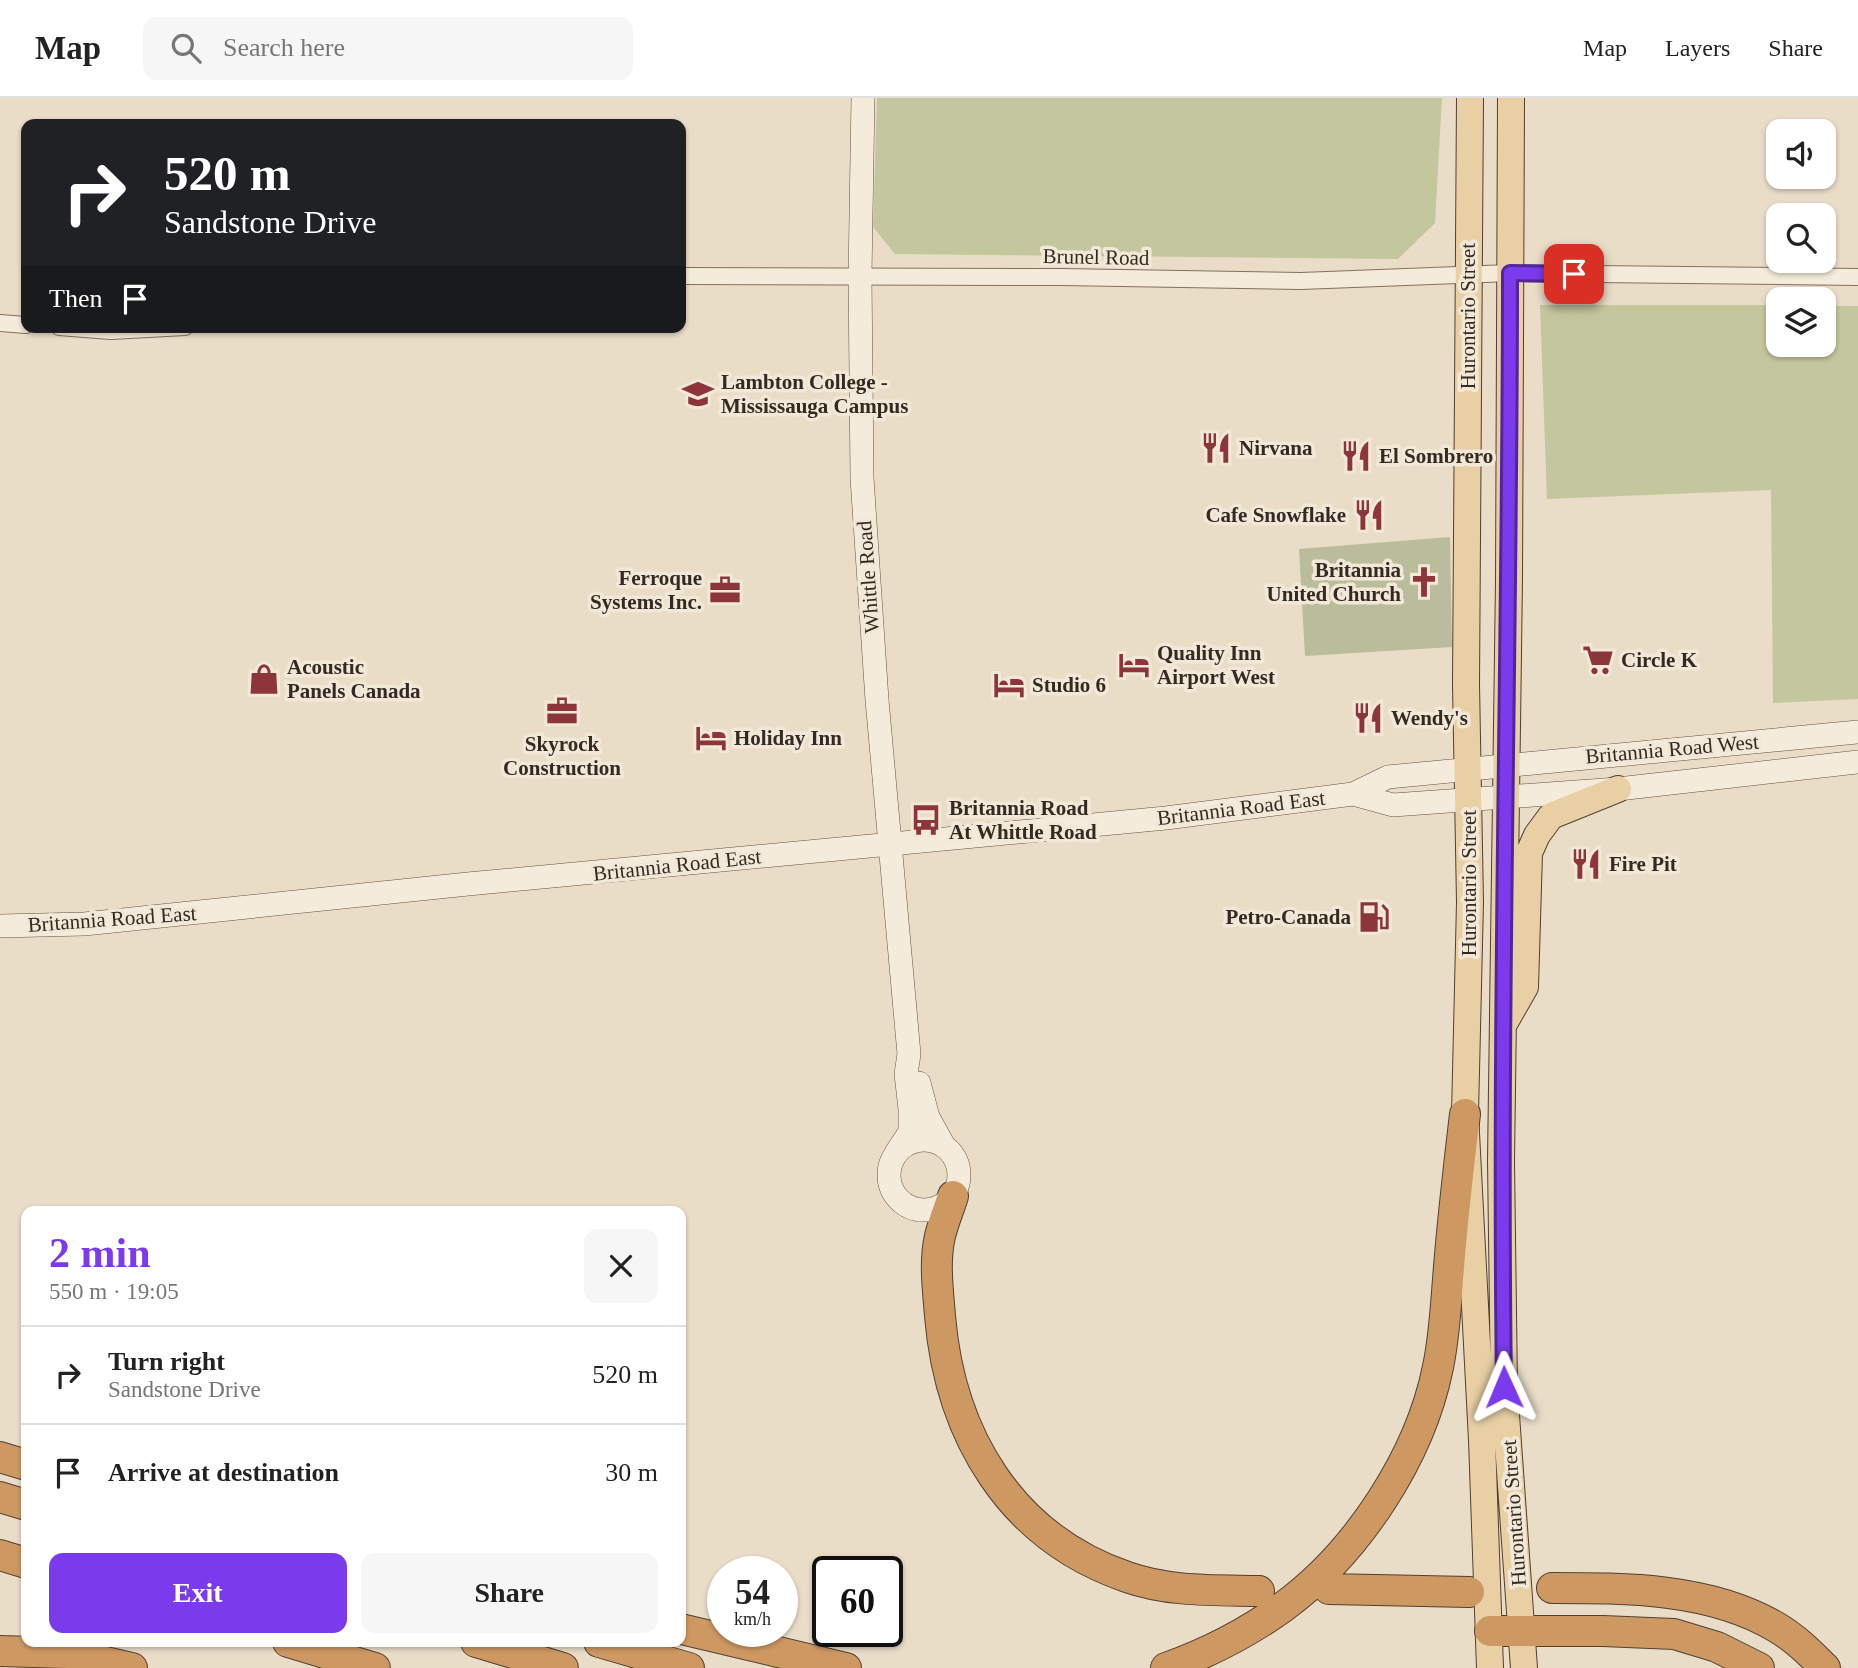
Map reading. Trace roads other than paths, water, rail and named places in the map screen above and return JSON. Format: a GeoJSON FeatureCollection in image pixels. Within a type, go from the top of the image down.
{"type":"FeatureCollection","features":[{"type":"Feature","properties":{"kind":"highway"},"geometry":{"type":"LineString","coordinates":[[1166,1668],[1199,1656],[1256,1625],[1314,1581],[1361,1529],[1384,1497],[1403,1463],[1429,1401],[1438,1368],[1446,1315],[1465,1114]]}},
{"type":"Feature","properties":{"kind":"highway"},"geometry":{"type":"LineString","coordinates":[[953,1196],[940,1237],[936,1262],[949,1379],[970,1438],[1003,1489],[1028,1517],[1053,1538],[1100,1567],[1129,1578],[1169,1587],[1259,1591]]}},
{"type":"Feature","properties":{"kind":"highway"},"geometry":{"type":"LineString","coordinates":[[0,1457],[21,1463]]}},
{"type":"Feature","properties":{"kind":"highway"},"geometry":{"type":"LineString","coordinates":[[0,1497],[21,1503]]}},
{"type":"Feature","properties":{"kind":"highway"},"geometry":{"type":"LineString","coordinates":[[0,1555],[21,1561]]}},
{"type":"Feature","properties":{"kind":"highway"},"geometry":{"type":"LineString","coordinates":[[1552,1588],[1623,1588],[1725,1604],[1777,1627],[1805,1648],[1825,1668]]}},
{"type":"Feature","properties":{"kind":"highway"},"geometry":{"type":"LineString","coordinates":[[1329,1589],[1469,1592]]}},
{"type":"Feature","properties":{"kind":"highway"},"geometry":{"type":"LineString","coordinates":[[686,1630],[846,1668]]}},
{"type":"Feature","properties":{"kind":"highway"},"geometry":{"type":"LineString","coordinates":[[1490,1631],[1674,1634],[1717,1647],[1759,1668]]}},
{"type":"Feature","properties":{"kind":"highway"},"geometry":{"type":"LineString","coordinates":[[305,1647],[375,1668]]}},
{"type":"Feature","properties":{"kind":"highway"},"geometry":{"type":"LineString","coordinates":[[493,1647],[563,1668]]}},
{"type":"Feature","properties":{"kind":"highway"},"geometry":{"type":"LineString","coordinates":[[617,1647],[688,1668]]}},
{"type":"Feature","properties":{"kind":"highway"},"geometry":{"type":"LineString","coordinates":[[0,1652],[48,1668]]}},
{"type":"Feature","properties":{"kind":"highway"},"geometry":{"type":"LineString","coordinates":[[0,1652],[67,1653],[132,1668]]}},
{"type":"Feature","properties":{"kind":"main road","name":"Whittle Road"},"geometry":{"type":"LineString","coordinates":[[863,98],[860,276],[862,478],[866,562],[909,1054],[906,1074],[910,1132],[896,1153]]}},
{"type":"Feature","properties":{"kind":"main road","name":"Hurontario Street"},"geometry":{"type":"LineString","coordinates":[[1470,98],[1466,684],[1487,767],[1489,797],[1470,902],[1465,1114],[1490,1668]]}},
{"type":"Feature","properties":{"kind":"main road","name":"Hurontario Street"},"geometry":{"type":"LineString","coordinates":[[1511,98],[1510,273],[1487,767],[1503,1027],[1501,1161],[1504,1387],[1524,1668]]}},
{"type":"Feature","properties":{"kind":"main road","name":"Britannia Road West"},"geometry":{"type":"LineString","coordinates":[[1487,767],[1858,732]]}},
{"type":"Feature","properties":{"kind":"main road","name":"Britannia Road West"},"geometry":{"type":"LineString","coordinates":[[1489,797],[1618,789],[1858,762]]}},
{"type":"Feature","properties":{"kind":"main road","name":"Britannia Road East"},"geometry":{"type":"LineString","coordinates":[[0,926],[84,924],[1166,818],[1353,793],[1388,777],[1487,767]]}},
{"type":"Feature","properties":{"kind":"main road"},"geometry":{"type":"LineString","coordinates":[[1503,1027],[1525,987],[1529,853],[1537,835],[1551,816],[1618,789]]}},
{"type":"Feature","properties":{"kind":"main road","name":"Britannia Road East"},"geometry":{"type":"LineString","coordinates":[[1353,793],[1393,805],[1489,797]]}},
{"type":"Feature","properties":{"kind":"main road","name":"Whittle Road"},"geometry":{"type":"LineString","coordinates":[[909,1054],[917,1071],[928,1117],[944,1146]]}},
{"type":"Feature","properties":{"kind":"main road"},"geometry":{"type":"LineString","coordinates":[[920,1140],[944,1146],[953,1155],[960,1172],[953,1196],[946,1204],[926,1211],[903,1204],[894,1195],[889,1183],[891,1160],[909,1143],[920,1140]]}},
{"type":"Feature","properties":{"kind":"street","name":"Brunel Road"},"geometry":{"type":"LineString","coordinates":[[686,276],[1301,281],[1510,273],[1858,277]]}},
{"type":"Feature","properties":{"kind":"street"},"geometry":{"type":"LineString","coordinates":[[0,323],[21,325]]}},
{"type":"Feature","properties":{"kind":"place","name":"Lambton College - Mississauga Campus"},"geometry":{"type":"Point","coordinates":[698,394]}},
{"type":"Feature","properties":{"kind":"place","name":"Nirvana"},"geometry":{"type":"Point","coordinates":[1216,448]}},
{"type":"Feature","properties":{"kind":"place","name":"El Sombrero"},"geometry":{"type":"Point","coordinates":[1356,456]}},
{"type":"Feature","properties":{"kind":"place","name":"Cafe Snowflake"},"geometry":{"type":"Point","coordinates":[1369,515]}},
{"type":"Feature","properties":{"kind":"place","name":"Britannia United Church"},"geometry":{"type":"Point","coordinates":[1424,582]}},
{"type":"Feature","properties":{"kind":"place","name":"Ferroque Systems Inc."},"geometry":{"type":"Point","coordinates":[725,590]}},
{"type":"Feature","properties":{"kind":"place","name":"Circle K"},"geometry":{"type":"Point","coordinates":[1598,660]}},
{"type":"Feature","properties":{"kind":"place","name":"Quality Inn Airport West"},"geometry":{"type":"Point","coordinates":[1134,665]}},
{"type":"Feature","properties":{"kind":"place","name":"Acoustic Panels Canada"},"geometry":{"type":"Point","coordinates":[264,679]}},
{"type":"Feature","properties":{"kind":"place","name":"Studio 6"},"geometry":{"type":"Point","coordinates":[1009,685]}},
{"type":"Feature","properties":{"kind":"place","name":"Skyrock Construction"},"geometry":{"type":"Point","coordinates":[562,711]}},
{"type":"Feature","properties":{"kind":"place","name":"Wendy's"},"geometry":{"type":"Point","coordinates":[1368,718]}},
{"type":"Feature","properties":{"kind":"place","name":"Holiday Inn"},"geometry":{"type":"Point","coordinates":[711,738]}},
{"type":"Feature","properties":{"kind":"place","name":"Britannia Road At Whittle Road"},"geometry":{"type":"Point","coordinates":[926,820]}},
{"type":"Feature","properties":{"kind":"place","name":"Fire Pit"},"geometry":{"type":"Point","coordinates":[1586,864]}},
{"type":"Feature","properties":{"kind":"place","name":"Petro-Canada"},"geometry":{"type":"Point","coordinates":[1374,917]}}]}
